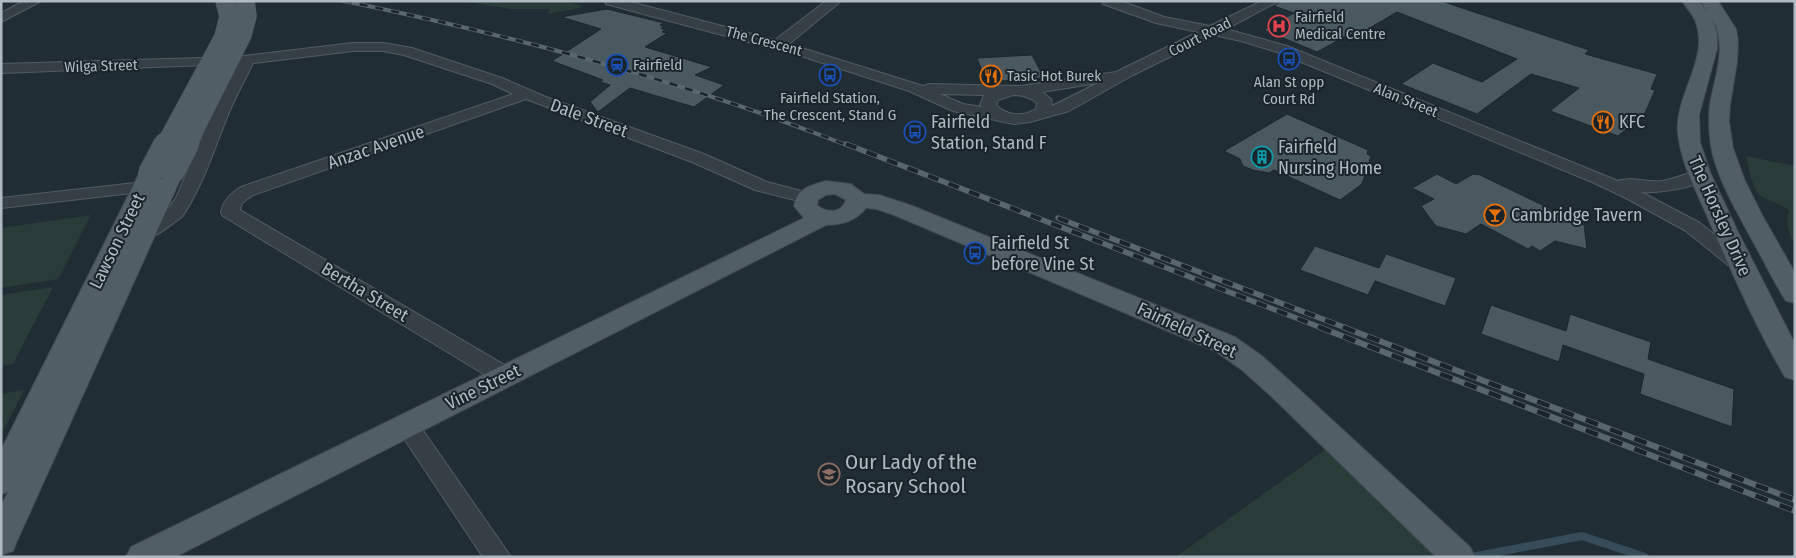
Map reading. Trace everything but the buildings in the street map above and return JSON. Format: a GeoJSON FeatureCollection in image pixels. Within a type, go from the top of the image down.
{"type":"FeatureCollection","features":[{"type":"Feature","properties":{"kind":"main road","name":"Lawson Street"},"geometry":{"type":"LineString","coordinates":[[1,482],[147,180],[224,37],[229,16],[225,1]]}},
{"type":"Feature","properties":{"kind":"main road","name":"Lawson Street"},"geometry":{"type":"LineString","coordinates":[[1,541],[142,235],[242,35],[246,16],[244,1]]}},
{"type":"Feature","properties":{"kind":"main road","name":"The Horsley Drive"},"geometry":{"type":"LineString","coordinates":[[1690,1],[1705,19],[1709,34],[1708,48],[1700,81],[1691,103],[1688,130],[1690,151],[1740,265],[1795,370]]}},
{"type":"Feature","properties":{"kind":"main road","name":"The Horsley Drive"},"geometry":{"type":"LineString","coordinates":[[1709,1],[1727,29],[1729,41],[1728,62],[1720,105],[1719,122],[1722,148],[1734,181],[1750,215],[1795,295]]}},
{"type":"Feature","properties":{"kind":"main road"},"geometry":{"type":"LineString","coordinates":[[834,188],[849,192],[856,200],[853,210],[847,214],[823,218],[807,210],[805,206],[807,198],[818,190],[834,188]]}},
{"type":"Feature","properties":{"kind":"main road","name":"Fairfield Street"},"geometry":{"type":"LineString","coordinates":[[856,200],[879,202],[902,210],[1225,344],[1267,376],[1458,557]]}},
{"type":"Feature","properties":{"kind":"main road","name":"Vine Street"},"geometry":{"type":"LineString","coordinates":[[144,557],[407,424],[823,218]]}},
{"type":"Feature","properties":{"kind":"street"},"geometry":{"type":"LineString","coordinates":[[1,18],[36,1]]}},
{"type":"Feature","properties":{"kind":"street","name":"The Crescent"},"geometry":{"type":"LineString","coordinates":[[611,1],[778,45],[914,88]]}},
{"type":"Feature","properties":{"kind":"street"},"geometry":{"type":"LineString","coordinates":[[778,45],[835,1]]}},
{"type":"Feature","properties":{"kind":"street","name":"Alan Street"},"geometry":{"type":"LineString","coordinates":[[1108,1],[1153,17],[1257,41],[1282,49],[1598,178],[1666,211],[1693,227],[1740,265]]}},
{"type":"Feature","properties":{"kind":"street","name":"Court Road"},"geometry":{"type":"LineString","coordinates":[[1002,116],[1019,119],[1053,112],[1075,104],[1127,73],[1273,1]]}},
{"type":"Feature","properties":{"kind":"street","name":"Dale Street"},"geometry":{"type":"LineString","coordinates":[[244,59],[369,46],[395,48],[471,72],[524,94],[690,155],[761,186],[807,198]]}},
{"type":"Feature","properties":{"kind":"street","name":"Lawson Street"},"geometry":{"type":"LineString","coordinates":[[142,235],[175,213],[185,198],[244,59]]}},
{"type":"Feature","properties":{"kind":"street","name":"Wilga Street"},"geometry":{"type":"LineString","coordinates":[[1,69],[202,62]]}},
{"type":"Feature","properties":{"kind":"street","name":"Court Road"},"geometry":{"type":"LineString","coordinates":[[1003,91],[1082,82],[1127,73]]}},
{"type":"Feature","properties":{"kind":"street"},"geometry":{"type":"LineString","coordinates":[[914,88],[1003,91]]}},
{"type":"Feature","properties":{"kind":"street"},"geometry":{"type":"LineString","coordinates":[[914,88],[960,108],[1002,116]]}},
{"type":"Feature","properties":{"kind":"street"},"geometry":{"type":"LineString","coordinates":[[1020,90],[1036,94],[1045,102],[1044,111],[1039,115]]}},
{"type":"Feature","properties":{"kind":"street"},"geometry":{"type":"LineString","coordinates":[[1002,116],[988,105],[991,96],[1003,91]]}},
{"type":"Feature","properties":{"kind":"street","name":"Anzac Avenue"},"geometry":{"type":"LineString","coordinates":[[230,205],[236,197],[247,191],[513,100],[524,94]]}},
{"type":"Feature","properties":{"kind":"street","name":"Alan Street"},"geometry":{"type":"LineString","coordinates":[[1598,178],[1644,187],[1661,188],[1673,186],[1700,175]]}},
{"type":"Feature","properties":{"kind":"street"},"geometry":{"type":"LineString","coordinates":[[1,202],[147,180]]}},
{"type":"Feature","properties":{"kind":"street","name":"Bertha Street"},"geometry":{"type":"LineString","coordinates":[[230,205],[230,212],[505,376]]}},
{"type":"Feature","properties":{"kind":"street"},"geometry":{"type":"LineString","coordinates":[[407,424],[498,557]]}},
{"type":"Feature","properties":{"kind":"green space"},"geometry":{"type":"Polygon","coordinates":[[[462,1],[562,1],[580,5],[580,8],[547,14],[550,9],[510,9],[462,1]]]}},
{"type":"Feature","properties":{"kind":"green space"},"geometry":{"type":"Polygon","coordinates":[[[1746,156],[1795,166],[1795,245],[1788,228],[1789,210],[1760,195],[1752,179],[1746,156]]]}},
{"type":"Feature","properties":{"kind":"green space"},"geometry":{"type":"Polygon","coordinates":[[[91,215],[58,279],[1,288],[1,228],[91,215]]]}},
{"type":"Feature","properties":{"kind":"green space"},"geometry":{"type":"Polygon","coordinates":[[[53,287],[13,364],[1,366],[1,295],[53,287]]]}},
{"type":"Feature","properties":{"kind":"green space"},"geometry":{"type":"Polygon","coordinates":[[[24,390],[3,431],[1,434],[1,394],[24,390]]]}},
{"type":"Feature","properties":{"kind":"green space"},"geometry":{"type":"Polygon","coordinates":[[[1330,446],[1445,557],[1176,557],[1330,446]]]}},
{"type":"Feature","properties":{"kind":"waterway"},"geometry":{"type":"LineString","coordinates":[[1472,557],[1582,536],[1645,557]]}},
{"type":"Feature","properties":{"kind":"railway"},"geometry":{"type":"LineString","coordinates":[[344,1],[473,29],[663,81],[726,101],[849,146]]}},
{"type":"Feature","properties":{"kind":"railway"},"geometry":{"type":"LineString","coordinates":[[846,144],[1322,328]]}},
{"type":"Feature","properties":{"kind":"railway"},"geometry":{"type":"LineString","coordinates":[[1058,218],[1346,328]]}},
{"type":"Feature","properties":{"kind":"railway"},"geometry":{"type":"LineString","coordinates":[[1319,327],[1795,511]]}},
{"type":"Feature","properties":{"kind":"railway"},"geometry":{"type":"LineString","coordinates":[[1343,327],[1795,500]]}},
{"type":"Feature","properties":{"kind":"place","name":"Fairfield Medical Centre"},"geometry":{"type":"Point","coordinates":[1279,26]}},
{"type":"Feature","properties":{"kind":"place","name":"Alan St opp Court Rd"},"geometry":{"type":"Point","coordinates":[1289,59]}},
{"type":"Feature","properties":{"kind":"place","name":"Fairfield"},"geometry":{"type":"Point","coordinates":[617,65]}},
{"type":"Feature","properties":{"kind":"place","name":"Fairfield Station, The Crescent, Stand G"},"geometry":{"type":"Point","coordinates":[830,75]}},
{"type":"Feature","properties":{"kind":"place","name":"Tasic Hot Burek"},"geometry":{"type":"Point","coordinates":[991,76]}},
{"type":"Feature","properties":{"kind":"place","name":"KFC"},"geometry":{"type":"Point","coordinates":[1603,122]}},
{"type":"Feature","properties":{"kind":"place","name":"Fairfield Station, Stand F"},"geometry":{"type":"Point","coordinates":[915,132]}},
{"type":"Feature","properties":{"kind":"place","name":"Fairfield Nursing Home"},"geometry":{"type":"Point","coordinates":[1262,157]}},
{"type":"Feature","properties":{"kind":"place","name":"Cambridge Tavern"},"geometry":{"type":"Point","coordinates":[1495,215]}},
{"type":"Feature","properties":{"kind":"place","name":"Fairfield St before Vine St"},"geometry":{"type":"Point","coordinates":[975,253]}},
{"type":"Feature","properties":{"kind":"place","name":"Our Lady of the Rosary School"},"geometry":{"type":"Point","coordinates":[829,474]}}]}
